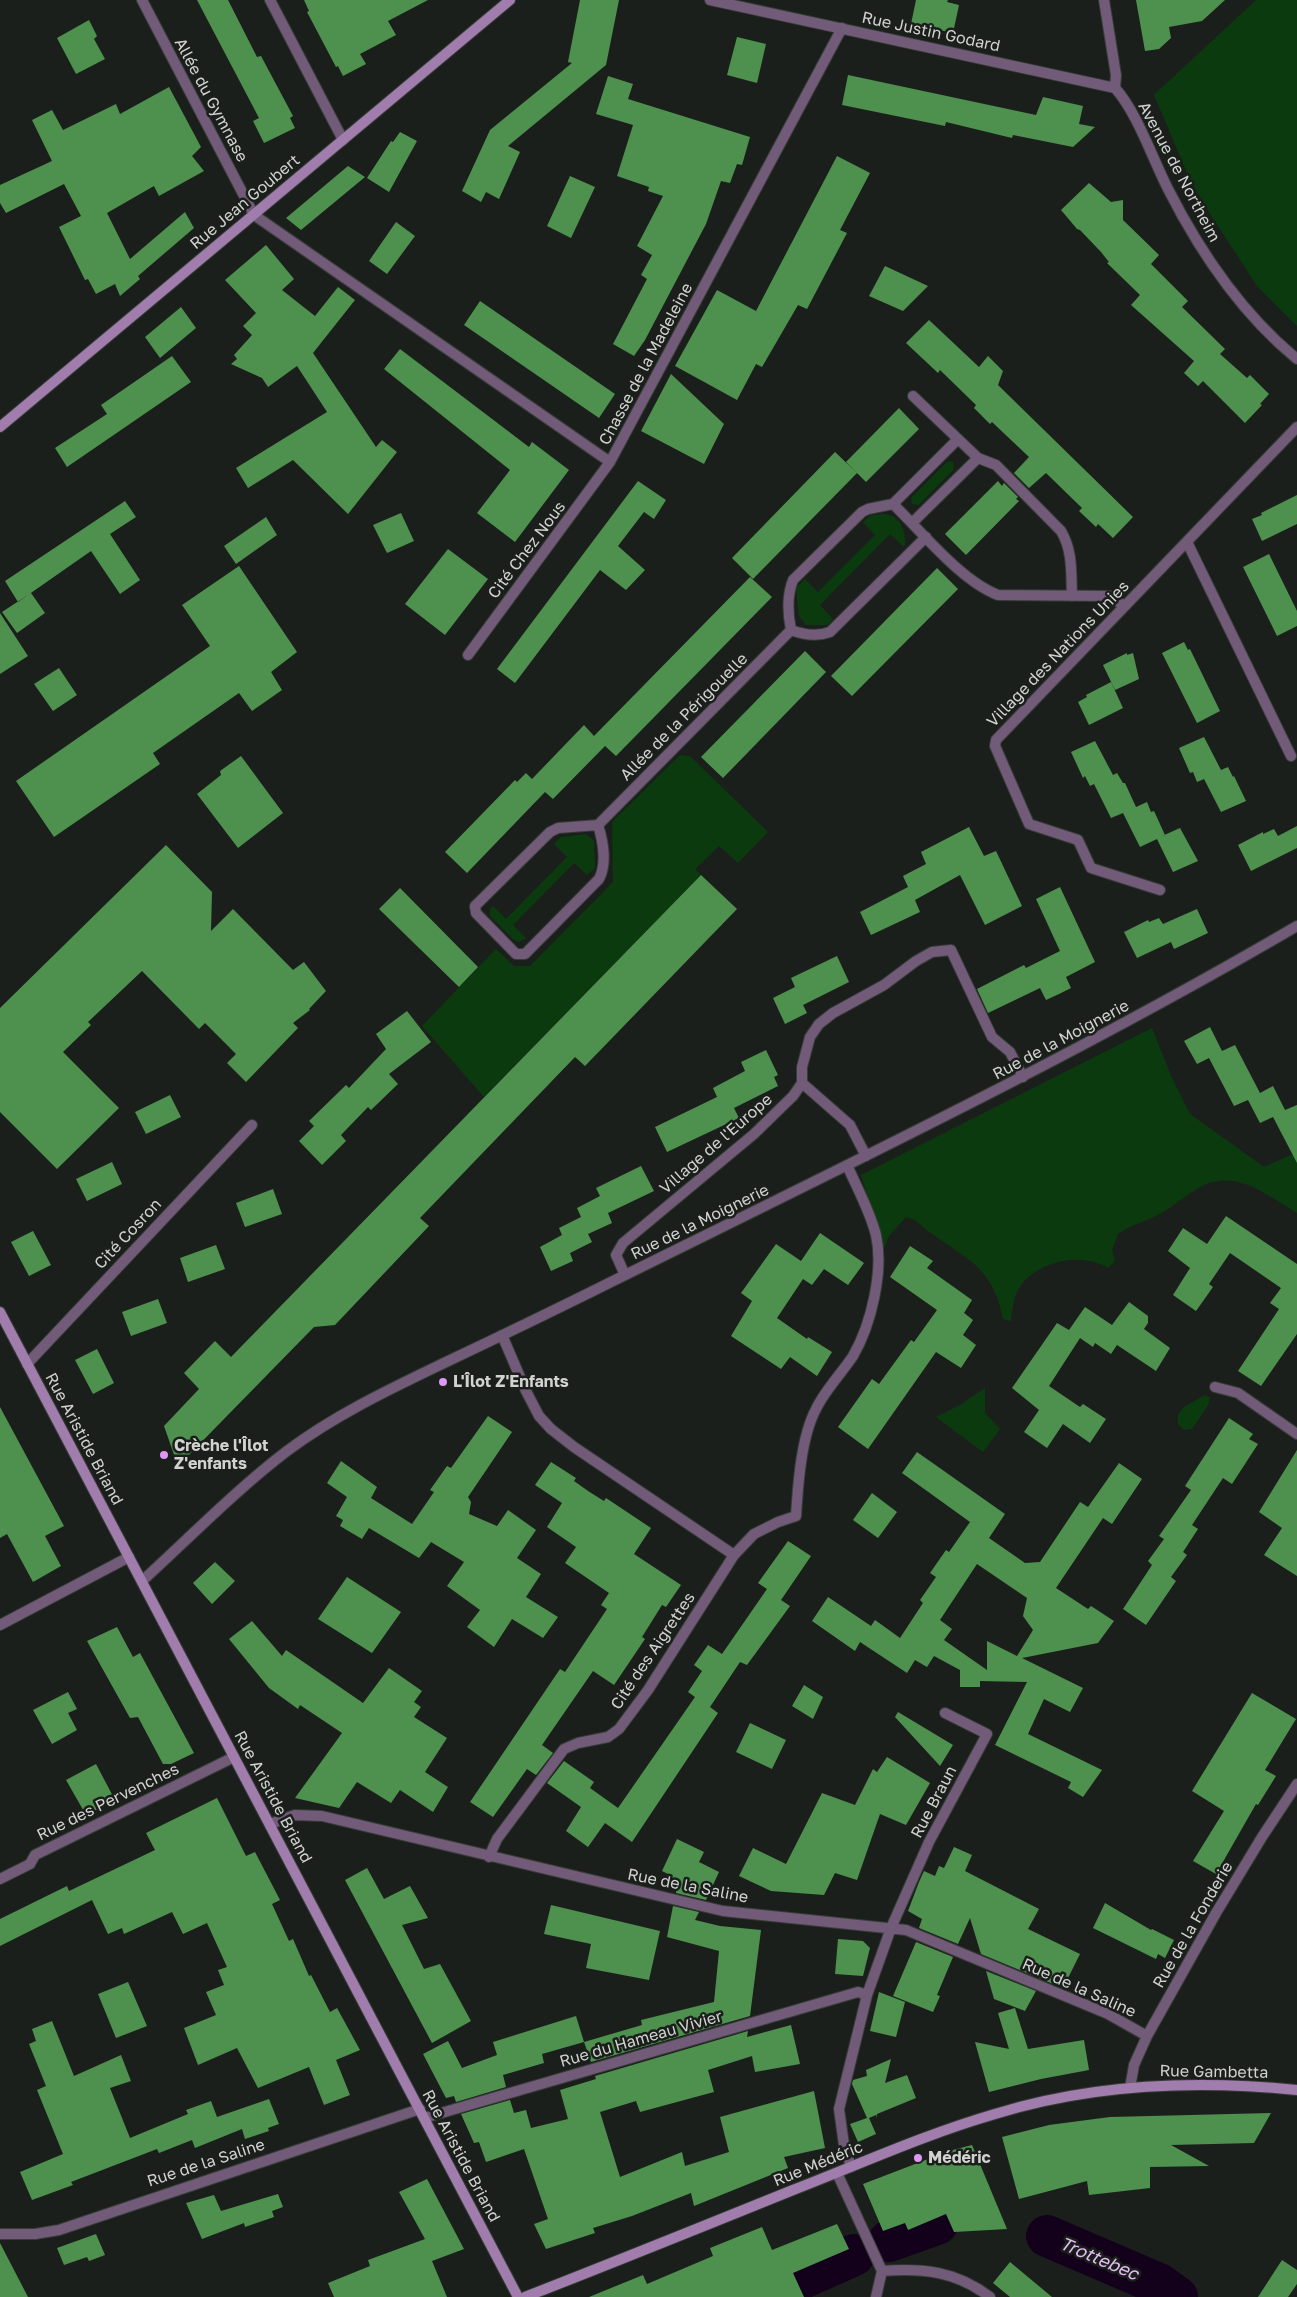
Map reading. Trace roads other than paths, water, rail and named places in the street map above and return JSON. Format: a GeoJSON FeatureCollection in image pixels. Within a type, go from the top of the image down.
{"type":"FeatureCollection","features":[{"type":"Feature","properties":{"kind":"main road","name":"Rue Jean Goubert"},"geometry":{"type":"LineString","coordinates":[[0,427],[510,0]]}},
{"type":"Feature","properties":{"kind":"main road","name":"Rue Aristide Briand"},"geometry":{"type":"LineString","coordinates":[[0,1312],[518,2297]]}},
{"type":"Feature","properties":{"kind":"main road","name":"Rue Gambetta"},"geometry":{"type":"LineString","coordinates":[[1130,2088],[1202,2084],[1252,2085],[1297,2090]]}},
{"type":"Feature","properties":{"kind":"main road","name":"Rue Médéric"},"geometry":{"type":"LineString","coordinates":[[525,2297],[960,2125],[997,2113],[1058,2099],[1130,2088]]}},
{"type":"Feature","properties":{"kind":"street","name":"Allée du Gymnase"},"geometry":{"type":"LineString","coordinates":[[142,0],[254,214]]}},
{"type":"Feature","properties":{"kind":"street"},"geometry":{"type":"LineString","coordinates":[[270,0],[343,140]]}},
{"type":"Feature","properties":{"kind":"street","name":"Rue Justin Godard"},"geometry":{"type":"LineString","coordinates":[[710,0],[1116,88]]}},
{"type":"Feature","properties":{"kind":"street"},"geometry":{"type":"LineString","coordinates":[[1104,0],[1116,75],[1116,88]]}},
{"type":"Feature","properties":{"kind":"street","name":"Chasse de la Madeleine"},"geometry":{"type":"LineString","coordinates":[[254,214],[610,462],[842,28]]}},
{"type":"Feature","properties":{"kind":"street","name":"Avenue de Northeim"},"geometry":{"type":"LineString","coordinates":[[1116,88],[1130,110],[1168,190],[1195,239],[1227,286],[1282,346],[1297,359]]}},
{"type":"Feature","properties":{"kind":"street"},"geometry":{"type":"LineString","coordinates":[[913,396],[978,458],[996,465],[1061,531],[1067,541],[1071,554],[1072,596]]}},
{"type":"Feature","properties":{"kind":"street","name":"Village des Nations Unies"},"geometry":{"type":"LineString","coordinates":[[1160,890],[1091,868],[1078,840],[1029,824],[995,746],[1000,734],[1297,427]]}},
{"type":"Feature","properties":{"kind":"street"},"geometry":{"type":"LineString","coordinates":[[926,537],[830,632],[823,635],[802,634],[791,630],[789,619],[790,588],[793,580],[862,512],[893,504],[958,439]]}},
{"type":"Feature","properties":{"kind":"street"},"geometry":{"type":"LineString","coordinates":[[912,523],[978,458]]}},
{"type":"Feature","properties":{"kind":"street","name":"Cité Chez Nous"},"geometry":{"type":"LineString","coordinates":[[468,655],[610,462]]}},
{"type":"Feature","properties":{"kind":"street"},"geometry":{"type":"LineString","coordinates":[[893,504],[965,576],[983,590],[998,595],[1110,596],[1124,606]]}},
{"type":"Feature","properties":{"kind":"street"},"geometry":{"type":"LineString","coordinates":[[1187,542],[1291,756]]}},
{"type":"Feature","properties":{"kind":"street","name":"Allée de la Périgouelle"},"geometry":{"type":"LineString","coordinates":[[598,826],[791,630]]}},
{"type":"Feature","properties":{"kind":"street"},"geometry":{"type":"LineString","coordinates":[[598,826],[601,835],[603,871],[599,879],[524,954],[516,954],[476,913],[475,906],[550,832],[558,828],[598,826]]}},
{"type":"Feature","properties":{"kind":"street","name":"Rue de la Moignerie"},"geometry":{"type":"LineString","coordinates":[[142,1581],[261,1472],[314,1433],[381,1395],[1023,1077],[1169,1000],[1297,926]]}},
{"type":"Feature","properties":{"kind":"street"},"geometry":{"type":"LineString","coordinates":[[866,1156],[850,1125],[802,1083],[805,1052],[810,1037],[819,1024],[850,1002],[884,984],[916,961],[941,950],[952,950],[992,1037],[1010,1052],[1023,1077]]}},
{"type":"Feature","properties":{"kind":"street","name":"Village de l'Europe"},"geometry":{"type":"LineString","coordinates":[[625,1275],[616,1255],[623,1243],[754,1134],[793,1096],[802,1083]]}},
{"type":"Feature","properties":{"kind":"street","name":"Cité Cosron"},"geometry":{"type":"LineString","coordinates":[[28,1364],[252,1125]]}},
{"type":"Feature","properties":{"kind":"street","name":"Cité des Aigrettes"},"geometry":{"type":"LineString","coordinates":[[489,1857],[497,1839],[564,1749],[578,1743],[608,1737],[619,1729],[648,1690],[734,1555],[754,1534],[778,1522],[796,1516],[799,1476],[815,1409],[853,1355],[867,1326],[873,1301],[878,1255],[876,1234],[847,1165]]}},
{"type":"Feature","properties":{"kind":"street"},"geometry":{"type":"LineString","coordinates":[[502,1336],[532,1404],[551,1429],[574,1447],[734,1555]]}},
{"type":"Feature","properties":{"kind":"street"},"geometry":{"type":"LineString","coordinates":[[1215,1387],[1238,1394],[1297,1434]]}},
{"type":"Feature","properties":{"kind":"street"},"geometry":{"type":"LineString","coordinates":[[0,1624],[129,1557]]}},
{"type":"Feature","properties":{"kind":"street","name":"Rue Braun"},"geometry":{"type":"LineString","coordinates":[[891,1928],[929,1842],[987,1734],[945,1714]]}},
{"type":"Feature","properties":{"kind":"street","name":"Rue des Pervenches"},"geometry":{"type":"LineString","coordinates":[[0,1879],[30,1864],[34,1855],[234,1757]]}},
{"type":"Feature","properties":{"kind":"street","name":"Rue de la Fonderie"},"geometry":{"type":"LineString","coordinates":[[1130,2088],[1134,2065],[1146,2036],[1262,1837],[1297,1784]]}},
{"type":"Feature","properties":{"kind":"street","name":"Rue de la Saline"},"geometry":{"type":"LineString","coordinates":[[270,1824],[295,1815],[322,1816],[723,1911],[906,1930],[1108,2014],[1146,2036]]}},
{"type":"Feature","properties":{"kind":"street"},"geometry":{"type":"LineString","coordinates":[[851,2167],[844,2145],[839,2108],[867,1995],[891,1928]]}},
{"type":"Feature","properties":{"kind":"street","name":"Rue du Hameau Vivier"},"geometry":{"type":"LineString","coordinates":[[422,2113],[858,1992],[867,1995]]}},
{"type":"Feature","properties":{"kind":"street","name":"Rue de la Saline"},"geometry":{"type":"LineString","coordinates":[[0,2234],[35,2234],[59,2230],[422,2113]]}},
{"type":"Feature","properties":{"kind":"street"},"geometry":{"type":"LineString","coordinates":[[837,2173],[882,2271],[876,2297]]}},
{"type":"Feature","properties":{"kind":"street"},"geometry":{"type":"LineString","coordinates":[[882,2271],[911,2268],[951,2276],[974,2285],[990,2297]]}},
{"type":"Feature","properties":{"kind":"waterway","name":"Trottebec"},"geometry":{"type":"LineString","coordinates":[[889,2241],[937,2224]]}},
{"type":"Feature","properties":{"kind":"waterway","name":"Trottebec"},"geometry":{"type":"LineString","coordinates":[[1047,2236],[1159,2284],[1177,2297]]}},
{"type":"Feature","properties":{"kind":"waterway","name":"Trottebec"},"geometry":{"type":"LineString","coordinates":[[760,2297],[854,2255]]}},
{"type":"Feature","properties":{"kind":"place","name":"L'Îlot Z'Enfants"},"geometry":{"type":"Point","coordinates":[443,1382]}},
{"type":"Feature","properties":{"kind":"place","name":"Crèche l'Îlot Z'enfants"},"geometry":{"type":"Point","coordinates":[164,1455]}},
{"type":"Feature","properties":{"kind":"place","name":"Médéric"},"geometry":{"type":"Point","coordinates":[918,2158]}}]}
